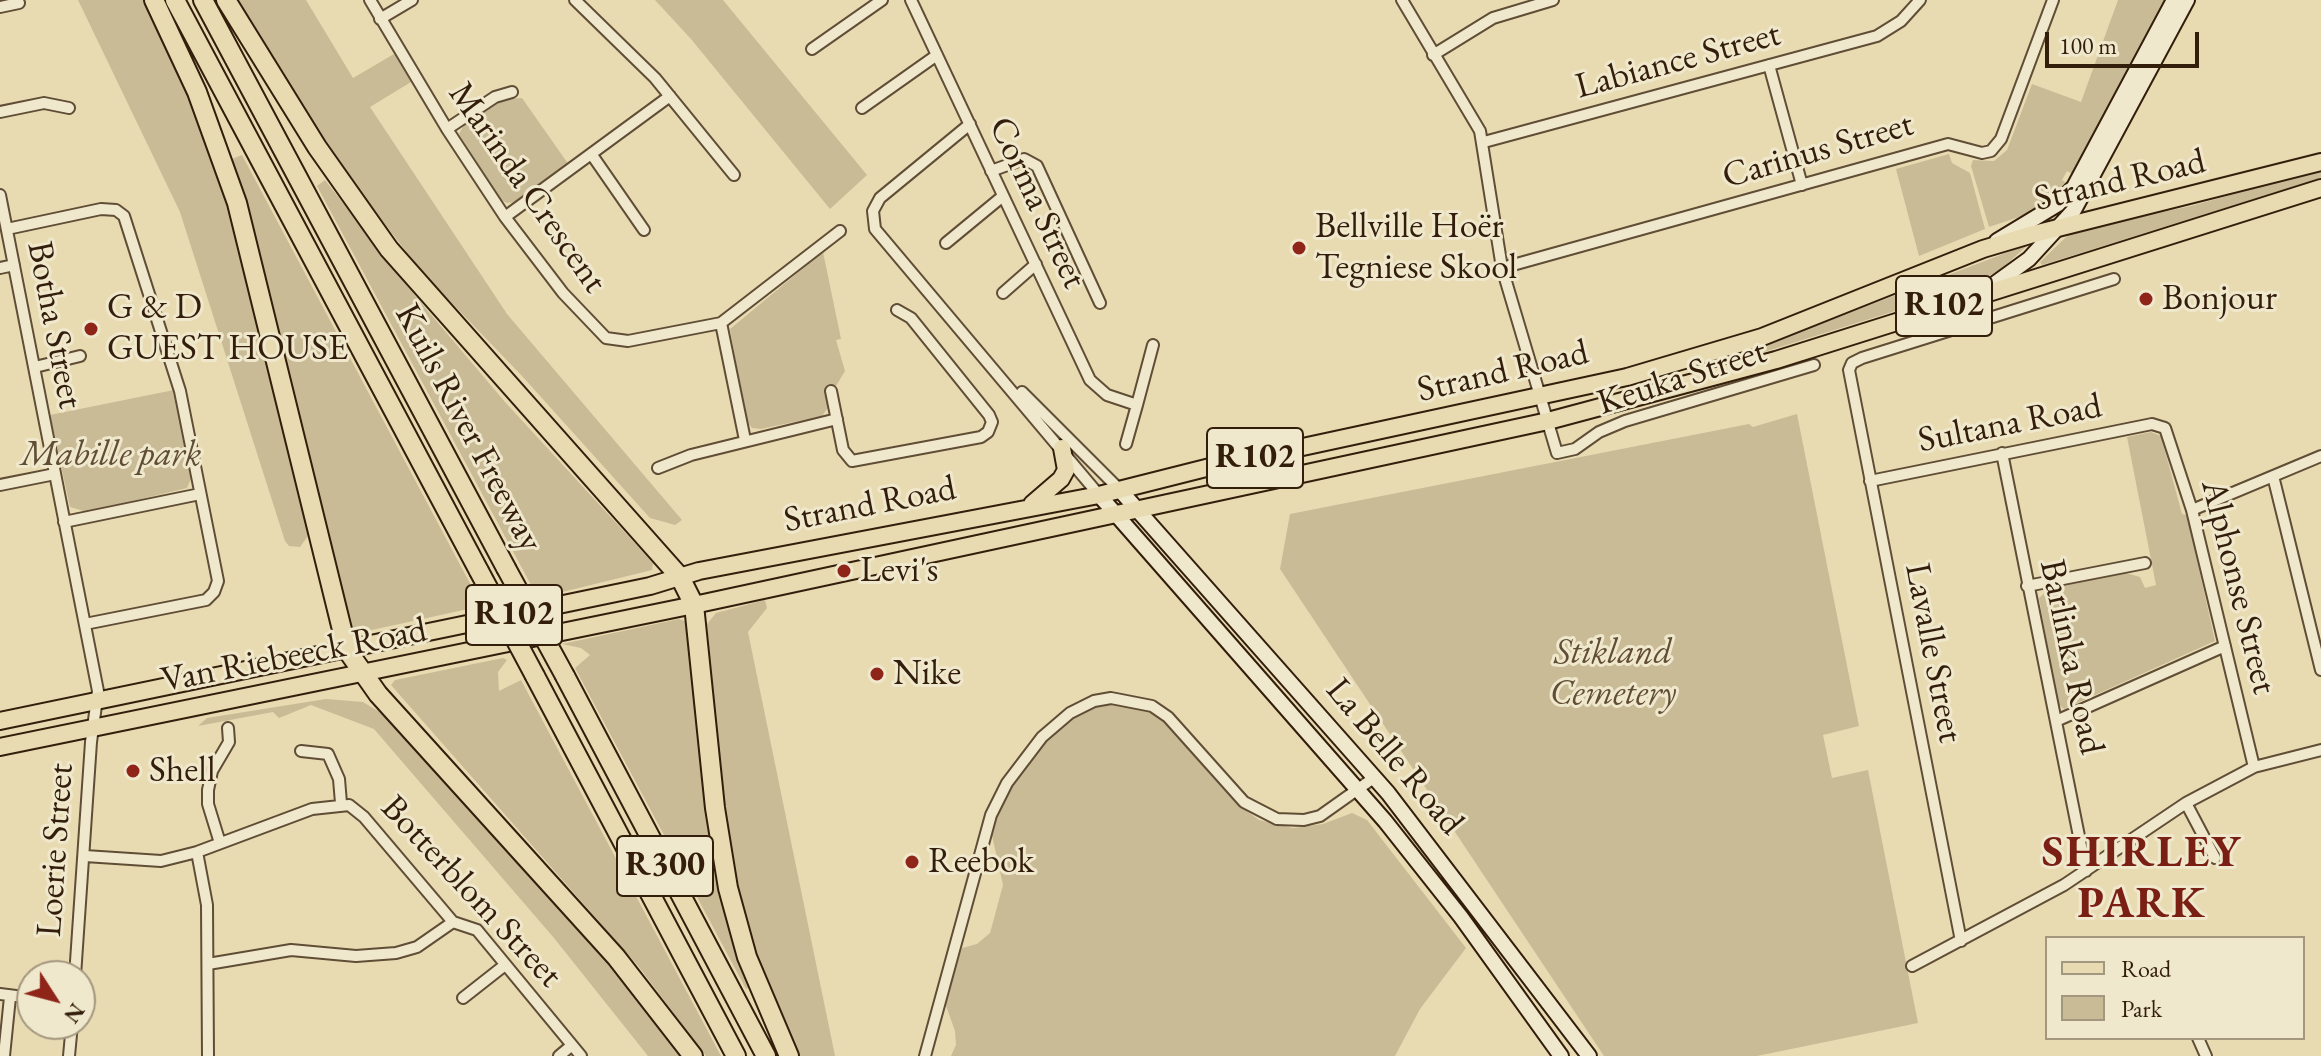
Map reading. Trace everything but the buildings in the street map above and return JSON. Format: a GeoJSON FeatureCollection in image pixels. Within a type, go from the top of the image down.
{"type":"FeatureCollection","features":[{"type":"Feature","properties":{"kind":"highway"},"geometry":{"type":"LineString","coordinates":[[154,0],[197,92],[237,203],[347,650],[363,675],[616,957],[693,1056]]}},
{"type":"Feature","properties":{"kind":"highway","name":"Kuils River Freeway"},"geometry":{"type":"LineString","coordinates":[[175,0],[736,1056]]}},
{"type":"Feature","properties":{"kind":"highway","name":"Kuils River Freeway"},"geometry":{"type":"LineString","coordinates":[[203,0],[766,1056]]}},
{"type":"Feature","properties":{"kind":"highway"},"geometry":{"type":"LineString","coordinates":[[226,0],[317,147],[389,249],[680,577],[694,605],[715,808],[728,888],[747,957],[789,1056]]}},
{"type":"Feature","properties":{"kind":"main road"},"geometry":{"type":"LineString","coordinates":[[1983,249],[2050,209],[2074,187],[2174,0]]}},
{"type":"Feature","properties":{"kind":"main road"},"geometry":{"type":"LineString","coordinates":[[1980,294],[2029,259],[2074,210],[2187,0]]}},
{"type":"Feature","properties":{"kind":"main road","name":"Strand Road"},"geometry":{"type":"LineString","coordinates":[[680,577],[1099,495],[1627,377],[1762,337],[1983,249],[2061,226],[2164,204],[2321,162]]}},
{"type":"Feature","properties":{"kind":"main road","name":"Strand Road"},"geometry":{"type":"LineString","coordinates":[[694,605],[1548,421],[1751,367],[2321,188]]}},
{"type":"Feature","properties":{"kind":"main road"},"geometry":{"type":"LineString","coordinates":[[1027,508],[1061,479],[1066,470],[1062,448]]}},
{"type":"Feature","properties":{"kind":"main road","name":"La Belle Road"},"geometry":{"type":"LineString","coordinates":[[1119,489],[1375,777],[1584,1054]]}},
{"type":"Feature","properties":{"kind":"main road","name":"La Belle Road"},"geometry":{"type":"LineString","coordinates":[[1099,495],[1359,789],[1444,895],[1561,1056]]}},
{"type":"Feature","properties":{"kind":"main road","name":"Van Riebeeck Road"},"geometry":{"type":"LineString","coordinates":[[0,721],[347,650],[680,577]]}},
{"type":"Feature","properties":{"kind":"main road","name":"Van Riebeeck Road"},"geometry":{"type":"LineString","coordinates":[[0,747],[694,605]]}},
{"type":"Feature","properties":{"kind":"main road"},"geometry":{"type":"LineString","coordinates":[[1532,1014],[1545,1056]]}},
{"type":"Feature","properties":{"kind":"street","name":"Marinda Crescent"},"geometry":{"type":"LineString","coordinates":[[370,0],[447,129],[505,217],[554,282],[606,338],[628,341],[721,323],[840,231]]}},
{"type":"Feature","properties":{"kind":"street"},"geometry":{"type":"LineString","coordinates":[[380,19],[412,0]]}},
{"type":"Feature","properties":{"kind":"street"},"geometry":{"type":"LineString","coordinates":[[575,0],[638,59],[734,175]]}},
{"type":"Feature","properties":{"kind":"street"},"geometry":{"type":"LineString","coordinates":[[812,49],[882,0]]}},
{"type":"Feature","properties":{"kind":"street","name":"Corma Street"},"geometry":{"type":"LineString","coordinates":[[911,0],[1090,380],[1103,393],[1137,405]]}},
{"type":"Feature","properties":{"kind":"street"},"geometry":{"type":"LineString","coordinates":[[1402,0],[1484,142],[1502,268],[1548,421]]}},
{"type":"Feature","properties":{"kind":"street"},"geometry":{"type":"LineString","coordinates":[[1433,55],[1493,18],[1553,0]]}},
{"type":"Feature","properties":{"kind":"street","name":"Labiance Street"},"geometry":{"type":"LineString","coordinates":[[1484,142],[1877,36],[1901,21],[1920,0]]}},
{"type":"Feature","properties":{"kind":"street","name":"Carinus Street"},"geometry":{"type":"LineString","coordinates":[[1502,268],[1948,144],[1982,153],[1995,149],[2053,0]]}},
{"type":"Feature","properties":{"kind":"street"},"geometry":{"type":"LineString","coordinates":[[0,7],[19,3]]}},
{"type":"Feature","properties":{"kind":"street"},"geometry":{"type":"LineString","coordinates":[[862,108],[937,55]]}},
{"type":"Feature","properties":{"kind":"street"},"geometry":{"type":"LineString","coordinates":[[1769,65],[1802,185]]}},
{"type":"Feature","properties":{"kind":"street"},"geometry":{"type":"LineString","coordinates":[[447,129],[495,97],[512,92]]}},
{"type":"Feature","properties":{"kind":"street"},"geometry":{"type":"LineString","coordinates":[[505,217],[670,96]]}},
{"type":"Feature","properties":{"kind":"street"},"geometry":{"type":"LineString","coordinates":[[0,112],[44,103],[69,108]]}},
{"type":"Feature","properties":{"kind":"street"},"geometry":{"type":"LineString","coordinates":[[970,124],[880,198],[875,205],[873,222],[888,247],[1005,379],[1099,495]]}},
{"type":"Feature","properties":{"kind":"street"},"geometry":{"type":"LineString","coordinates":[[592,155],[644,230]]}},
{"type":"Feature","properties":{"kind":"street"},"geometry":{"type":"LineString","coordinates":[[991,171],[1024,159],[1037,166],[1100,303]]}},
{"type":"Feature","properties":{"kind":"street","name":"Botha Street"},"geometry":{"type":"LineString","coordinates":[[0,195],[98,702]]}},
{"type":"Feature","properties":{"kind":"street"},"geometry":{"type":"LineString","coordinates":[[946,243],[1003,196]]}},
{"type":"Feature","properties":{"kind":"street"},"geometry":{"type":"LineString","coordinates":[[7,229],[101,209],[116,210],[124,216],[180,391],[218,581],[211,596],[85,624]]}},
{"type":"Feature","properties":{"kind":"street"},"geometry":{"type":"LineString","coordinates":[[1003,293],[1036,264]]}},
{"type":"Feature","properties":{"kind":"street"},"geometry":{"type":"LineString","coordinates":[[0,268],[14,265]]}},
{"type":"Feature","properties":{"kind":"street","name":"Lavalle Street"},"geometry":{"type":"LineString","coordinates":[[1961,941],[1848,375],[1854,361],[2114,279]]}},
{"type":"Feature","properties":{"kind":"street"},"geometry":{"type":"LineString","coordinates":[[831,391],[843,450],[854,461],[981,437],[989,429],[989,415],[911,318],[897,310]]}},
{"type":"Feature","properties":{"kind":"street"},"geometry":{"type":"LineString","coordinates":[[721,323],[745,440]]}},
{"type":"Feature","properties":{"kind":"street"},"geometry":{"type":"LineString","coordinates":[[1126,444],[1153,345]]}},
{"type":"Feature","properties":{"kind":"street"},"geometry":{"type":"LineString","coordinates":[[35,367],[80,356]]}},
{"type":"Feature","properties":{"kind":"street","name":"Keuka Street"},"geometry":{"type":"LineString","coordinates":[[1548,421],[1557,453],[1608,427],[1814,365]]}},
{"type":"Feature","properties":{"kind":"street"},"geometry":{"type":"LineString","coordinates":[[1005,379],[1068,435],[1119,489]]}},
{"type":"Feature","properties":{"kind":"street"},"geometry":{"type":"LineString","coordinates":[[658,468],[745,440],[837,419]]}},
{"type":"Feature","properties":{"kind":"street","name":"Sultana Road"},"geometry":{"type":"LineString","coordinates":[[1870,481],[2152,424],[2161,426]]}},
{"type":"Feature","properties":{"kind":"street","name":"Alphonse Street"},"geometry":{"type":"LineString","coordinates":[[2161,426],[2170,436],[2192,510],[2254,767]]}},
{"type":"Feature","properties":{"kind":"street","name":"Barlinka Road"},"geometry":{"type":"LineString","coordinates":[[2002,453],[2086,871]]}},
{"type":"Feature","properties":{"kind":"street"},"geometry":{"type":"LineString","coordinates":[[2192,510],[2321,456]]}},
{"type":"Feature","properties":{"kind":"street"},"geometry":{"type":"LineString","coordinates":[[0,485],[55,474]]}},
{"type":"Feature","properties":{"kind":"street"},"geometry":{"type":"LineString","coordinates":[[2273,476],[2321,670]]}},
{"type":"Feature","properties":{"kind":"street"},"geometry":{"type":"LineString","coordinates":[[64,522],[200,494]]}},
{"type":"Feature","properties":{"kind":"street"},"geometry":{"type":"LineString","coordinates":[[2027,586],[2145,563]]}},
{"type":"Feature","properties":{"kind":"street"},"geometry":{"type":"LineString","coordinates":[[2056,721],[2225,646]]}},
{"type":"Feature","properties":{"kind":"street"},"geometry":{"type":"LineString","coordinates":[[925,1056],[991,815],[1007,783],[1042,737],[1078,708],[1111,698],[1152,706],[1168,717],[1234,792],[1254,810],[1272,818],[1304,820],[1320,816],[1375,777]]}},
{"type":"Feature","properties":{"kind":"street","name":"Loerie Street"},"geometry":{"type":"LineString","coordinates":[[76,960],[98,702]]}},
{"type":"Feature","properties":{"kind":"street"},"geometry":{"type":"LineString","coordinates":[[220,843],[208,804],[208,790],[212,771],[229,742],[228,728]]}},
{"type":"Feature","properties":{"kind":"street"},"geometry":{"type":"LineString","coordinates":[[328,754],[335,741]]}},
{"type":"Feature","properties":{"kind":"street"},"geometry":{"type":"LineString","coordinates":[[1912,966],[2086,871],[2186,803],[2254,767],[2321,750]]}},
{"type":"Feature","properties":{"kind":"street"},"geometry":{"type":"LineString","coordinates":[[301,751],[328,754]]}},
{"type":"Feature","properties":{"kind":"street"},"geometry":{"type":"LineString","coordinates":[[328,754],[339,779],[341,803]]}},
{"type":"Feature","properties":{"kind":"street","name":"Botterblom Street"},"geometry":{"type":"LineString","coordinates":[[85,856],[154,862],[197,852],[312,809],[341,803],[364,817],[453,922],[473,927],[581,1056]]}},
{"type":"Feature","properties":{"kind":"street"},"geometry":{"type":"LineString","coordinates":[[2186,803],[2215,858]]}},
{"type":"Feature","properties":{"kind":"street"},"geometry":{"type":"LineString","coordinates":[[197,852],[207,905],[208,1056]]}},
{"type":"Feature","properties":{"kind":"street"},"geometry":{"type":"LineString","coordinates":[[208,964],[291,950],[356,956],[396,953],[417,947],[453,922]]}},
{"type":"Feature","properties":{"kind":"street"},"geometry":{"type":"LineString","coordinates":[[463,998],[505,965]]}},
{"type":"Feature","properties":{"kind":"street"},"geometry":{"type":"LineString","coordinates":[[4,1056],[5,996]]}},
{"type":"Feature","properties":{"kind":"street"},"geometry":{"type":"LineString","coordinates":[[559,1056],[571,1046]]}},
{"type":"Feature","properties":{"kind":"green space"},"geometry":{"type":"Polygon","coordinates":[[[78,0],[148,0],[185,80],[227,193],[305,516],[308,536],[300,547],[289,546],[285,541],[180,212],[78,0]]]}},
{"type":"Feature","properties":{"kind":"green space"},"geometry":{"type":"Polygon","coordinates":[[[234,0],[306,0],[353,78],[394,54],[411,82],[370,107],[507,314],[682,520],[675,525],[650,518],[522,376],[422,272],[349,178],[234,0]]]}},
{"type":"Feature","properties":{"kind":"green space"},"geometry":{"type":"Polygon","coordinates":[[[655,0],[723,0],[867,175],[830,209],[691,39],[655,0]]]}},
{"type":"Feature","properties":{"kind":"green space"},"geometry":{"type":"Polygon","coordinates":[[[2118,0],[2169,0],[2077,177],[2067,171],[2062,180],[2066,183],[2046,202],[2019,217],[1989,227],[1971,166],[1973,160],[1994,161],[2007,150],[2032,84],[2081,102],[2118,0]]]}},
{"type":"Feature","properties":{"kind":"green space"},"geometry":{"type":"Polygon","coordinates":[[[522,98],[569,165],[516,202],[507,203],[501,200],[459,134],[465,123],[503,99],[522,98]]]}},
{"type":"Feature","properties":{"kind":"green space"},"geometry":{"type":"Polygon","coordinates":[[[1949,154],[1952,163],[1970,173],[1985,229],[1919,256],[1896,169],[1949,154]]]}},
{"type":"Feature","properties":{"kind":"green space"},"geometry":{"type":"Polygon","coordinates":[[[242,155],[482,606],[358,633],[352,629],[230,160],[242,155]]]}},
{"type":"Feature","properties":{"kind":"green space"},"geometry":{"type":"Polygon","coordinates":[[[2321,170],[2321,178],[2042,265],[2040,262],[2078,230],[2191,206],[2321,170]]]}},
{"type":"Feature","properties":{"kind":"green space"},"geometry":{"type":"Polygon","coordinates":[[[325,180],[417,298],[505,402],[653,563],[652,570],[538,598],[317,186],[325,180]]]}},
{"type":"Feature","properties":{"kind":"green space"},"geometry":{"type":"Polygon","coordinates":[[[2029,244],[2000,270],[1962,290],[1729,363],[1724,361],[2029,244]]]}},
{"type":"Feature","properties":{"kind":"green space"},"geometry":{"type":"Polygon","coordinates":[[[823,252],[841,339],[836,340],[845,371],[836,386],[826,388],[829,406],[822,416],[761,429],[752,428],[746,421],[730,329],[823,252]]]}},
{"type":"Feature","properties":{"kind":"green space","name":"Mabille park"},"geometry":{"type":"Polygon","coordinates":[[[174,390],[192,476],[187,488],[87,512],[70,507],[50,415],[174,390]]]}},
{"type":"Feature","properties":{"kind":"green space","name":"Stikland Cemetery"},"geometry":{"type":"Polygon","coordinates":[[[1797,414],[1859,726],[1823,735],[1832,778],[1868,770],[1918,1023],[1757,1056],[1604,1056],[1280,569],[1290,514],[1749,424],[1753,427],[1797,414]]]}},
{"type":"Feature","properties":{"kind":"green space"},"geometry":{"type":"Polygon","coordinates":[[[2151,432],[2161,436],[2182,514],[2187,515],[2215,641],[2064,709],[2057,703],[2039,598],[2050,588],[2126,573],[2140,577],[2145,588],[2156,585],[2127,437],[2151,432]]]}},
{"type":"Feature","properties":{"kind":"green space"},"geometry":{"type":"Polygon","coordinates":[[[765,600],[767,608],[748,632],[835,1056],[797,1056],[759,970],[742,915],[723,815],[707,624],[716,613],[765,600]]]}},
{"type":"Feature","properties":{"kind":"green space"},"geometry":{"type":"Polygon","coordinates":[[[679,619],[688,622],[714,859],[751,986],[746,989],[575,668],[590,655],[581,648],[562,644],[679,619]]]}},
{"type":"Feature","properties":{"kind":"green space"},"geometry":{"type":"Polygon","coordinates":[[[503,658],[507,660],[498,672],[499,691],[521,680],[721,1056],[706,1056],[639,967],[391,685],[395,680],[503,658]]]}},
{"type":"Feature","properties":{"kind":"green space"},"geometry":{"type":"Polygon","coordinates":[[[326,699],[363,702],[388,717],[632,990],[682,1056],[648,1056],[554,938],[374,729],[311,705],[279,718],[273,712],[198,726],[207,718],[326,699]]]}},
{"type":"Feature","properties":{"kind":"green space"},"geometry":{"type":"Polygon","coordinates":[[[1114,703],[1144,709],[1161,719],[1236,803],[1259,820],[1293,828],[1323,824],[1352,813],[1367,820],[1466,948],[1420,1009],[1395,1056],[951,1056],[956,1045],[955,1031],[945,1003],[962,948],[977,944],[990,933],[1003,885],[991,831],[994,819],[1019,774],[1045,741],[1081,713],[1094,706],[1114,703]]]}},
{"type":"Feature","properties":{"kind":"place","name":"Bellville Hoër Tegniese Skool"},"geometry":{"type":"Point","coordinates":[1299,248]}},
{"type":"Feature","properties":{"kind":"place","name":"Bonjour"},"geometry":{"type":"Point","coordinates":[2146,299]}},
{"type":"Feature","properties":{"kind":"place","name":"G & D GUEST HOUSE"},"geometry":{"type":"Point","coordinates":[91,329]}},
{"type":"Feature","properties":{"kind":"place","name":"Levi's"},"geometry":{"type":"Point","coordinates":[844,571]}},
{"type":"Feature","properties":{"kind":"place","name":"Nike"},"geometry":{"type":"Point","coordinates":[877,674]}},
{"type":"Feature","properties":{"kind":"place","name":"Shell"},"geometry":{"type":"Point","coordinates":[133,771]}},
{"type":"Feature","properties":{"kind":"place","name":"Reebok"},"geometry":{"type":"Point","coordinates":[912,862]}},
{"type":"Feature","properties":{"kind":"district","name":"SHIRLEY PARK"},"geometry":{"type":"Point","coordinates":[2142,880]}}]}
